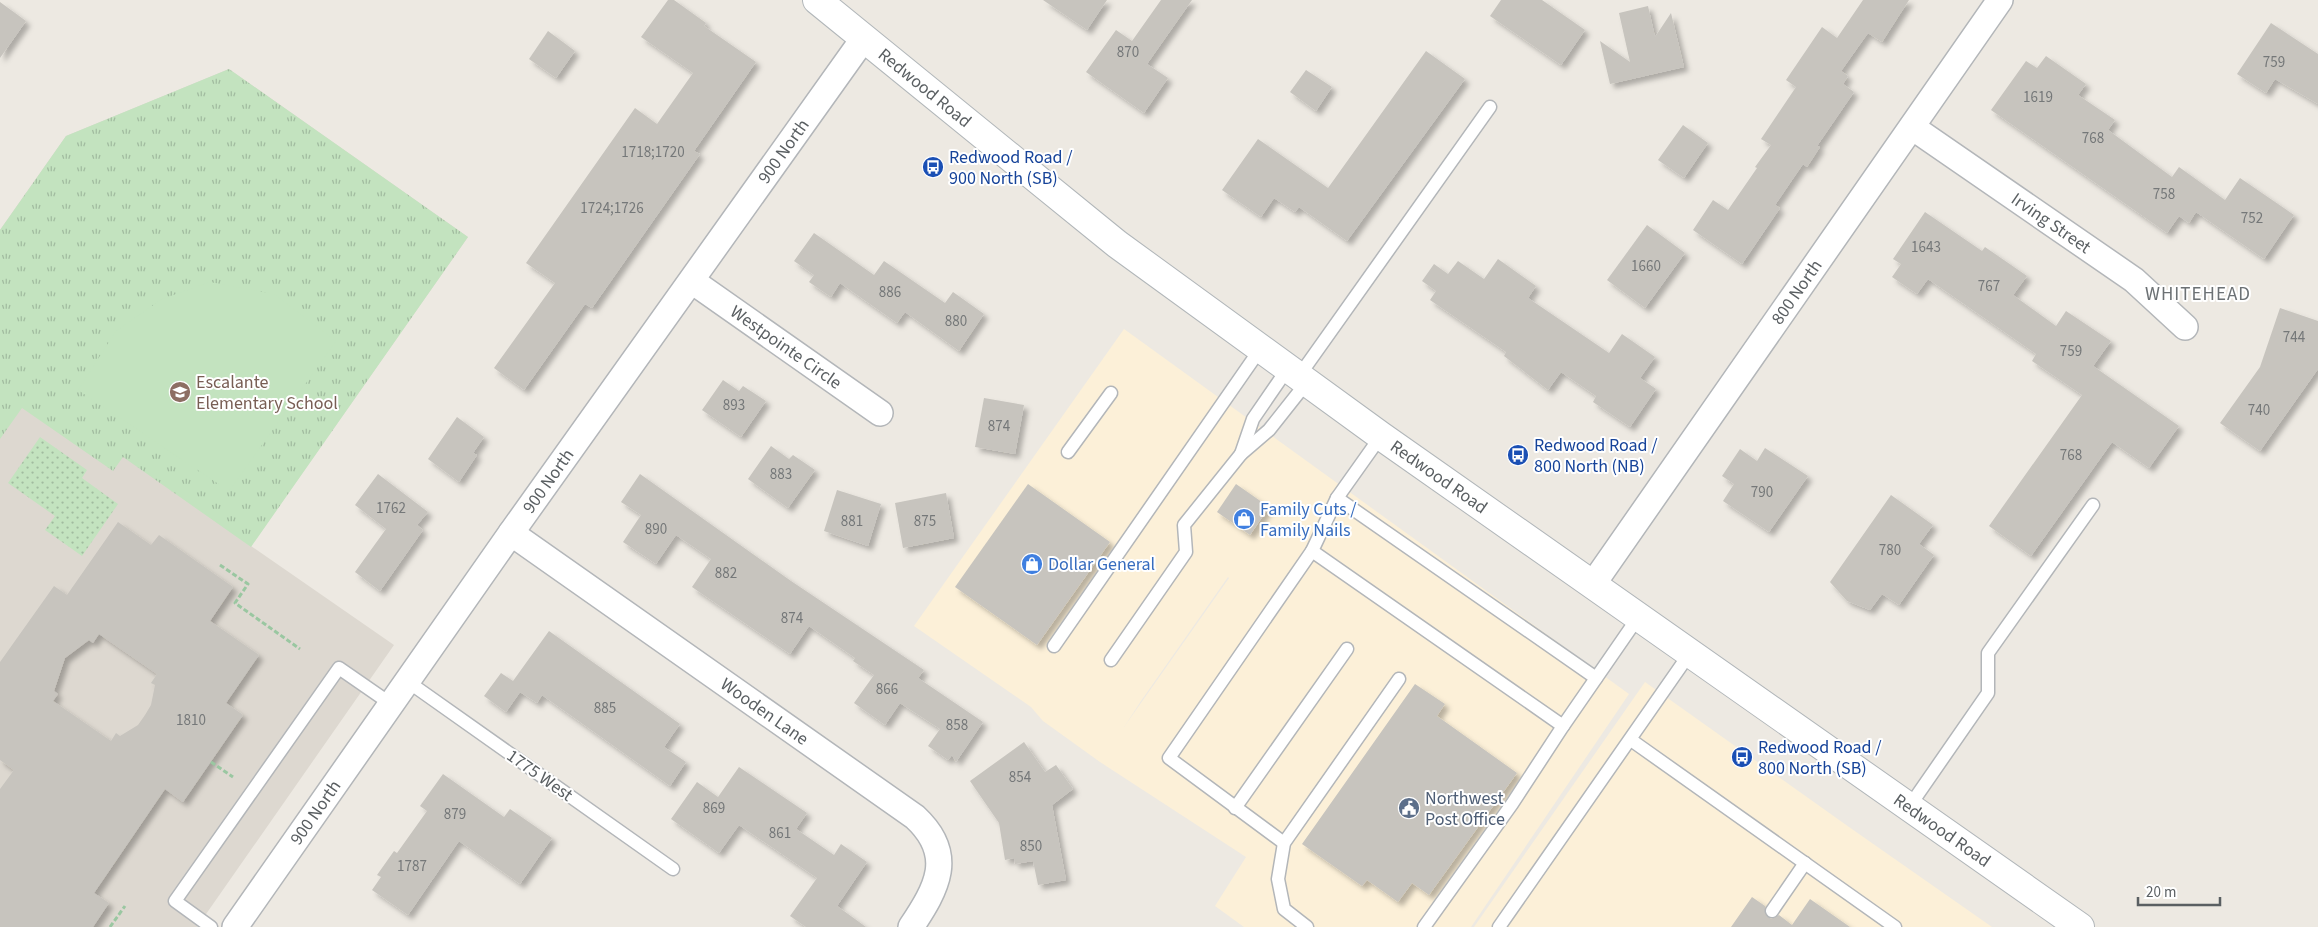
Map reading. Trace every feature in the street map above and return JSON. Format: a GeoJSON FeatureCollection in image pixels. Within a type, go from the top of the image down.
{"type":"FeatureCollection","features":[{"type":"Feature","properties":{"kind":"main road","name":"Redwood Road"},"geometry":{"type":"LineString","coordinates":[[817,0],[1117,244],[1381,436],[1909,807],[2069,924]]}},
{"type":"Feature","properties":{"kind":"street","name":"800 North"},"geometry":{"type":"LineString","coordinates":[[1593,584],[2000,0]]}},
{"type":"Feature","properties":{"kind":"street","name":"900 North"},"geometry":{"type":"LineString","coordinates":[[236,927],[511,532],[864,38]]}},
{"type":"Feature","properties":{"kind":"street","name":"Irving Street"},"geometry":{"type":"LineString","coordinates":[[1912,127],[2134,280],[2185,327]]}},
{"type":"Feature","properties":{"kind":"street","name":"Westpointe Circle"},"geometry":{"type":"LineString","coordinates":[[692,281],[880,413]]}},
{"type":"Feature","properties":{"kind":"street","name":"Wooden Lane"},"geometry":{"type":"LineString","coordinates":[[511,532],[915,817],[926,827],[934,840],[938,854],[937,884],[911,927]]}},
{"type":"Feature","properties":{"kind":"lane"},"geometry":{"type":"LineString","coordinates":[[1111,660],[1186,552],[1184,526],[1241,454],[1269,430],[1298,376],[1490,107]]}},
{"type":"Feature","properties":{"kind":"lane"},"geometry":{"type":"LineString","coordinates":[[1054,646],[1261,348]]}},
{"type":"Feature","properties":{"kind":"lane"},"geometry":{"type":"LineString","coordinates":[[1241,454],[1253,419],[1298,376]]}},
{"type":"Feature","properties":{"kind":"lane"},"geometry":{"type":"LineString","coordinates":[[1068,452],[1111,392]]}},
{"type":"Feature","properties":{"kind":"lane"},"geometry":{"type":"LineString","coordinates":[[1284,843],[1169,758],[1312,551],[1337,498],[1381,436]]}},
{"type":"Feature","properties":{"kind":"lane"},"geometry":{"type":"LineString","coordinates":[[1337,498],[1596,678]]}},
{"type":"Feature","properties":{"kind":"lane"},"geometry":{"type":"LineString","coordinates":[[1909,807],[1988,693],[1988,653],[2093,505]]}},
{"type":"Feature","properties":{"kind":"lane"},"geometry":{"type":"LineString","coordinates":[[1312,551],[1563,726]]}},
{"type":"Feature","properties":{"kind":"lane"},"geometry":{"type":"LineString","coordinates":[[1424,927],[1512,804],[1638,616]]}},
{"type":"Feature","properties":{"kind":"lane"},"geometry":{"type":"LineString","coordinates":[[1235,808],[1347,649]]}},
{"type":"Feature","properties":{"kind":"lane"},"geometry":{"type":"LineString","coordinates":[[1499,927],[1690,653]]}},
{"type":"Feature","properties":{"kind":"lane"},"geometry":{"type":"LineString","coordinates":[[211,927],[174,901],[339,668],[391,704]]}},
{"type":"Feature","properties":{"kind":"lane"},"geometry":{"type":"LineString","coordinates":[[1307,927],[1284,909],[1278,879],[1284,843],[1399,679]]}},
{"type":"Feature","properties":{"kind":"lane","name":"1775 West"},"geometry":{"type":"LineString","coordinates":[[407,681],[673,869]]}},
{"type":"Feature","properties":{"kind":"lane"},"geometry":{"type":"LineString","coordinates":[[1630,740],[1895,927]]}},
{"type":"Feature","properties":{"kind":"lane"},"geometry":{"type":"LineString","coordinates":[[1772,911],[1805,864]]}},
{"type":"Feature","properties":{"kind":"path"},"geometry":{"type":"LineString","coordinates":[[220,565],[248,584],[235,603],[300,649]]}},
{"type":"Feature","properties":{"kind":"path"},"geometry":{"type":"LineString","coordinates":[[211,762],[233,777]]}},
{"type":"Feature","properties":{"kind":"path"},"geometry":{"type":"LineString","coordinates":[[110,927],[125,906]]}},
{"type":"Feature","properties":{"kind":"shaded area","name":"Escalante Elementary School"},"geometry":{"type":"Polygon","coordinates":[[[229,69],[468,237],[251,546],[394,645],[197,927],[0,927],[0,230],[66,136],[229,69]]]}},
{"type":"Feature","properties":{"kind":"shaded area"},"geometry":{"type":"Polygon","coordinates":[[[1124,329],[1629,694],[1471,927],[1244,927],[1215,906],[1246,857],[1100,762],[1043,721],[1031,707],[914,626],[1124,329]],[[1228,577],[1124,727],[1229,578],[1228,577]]]}},
{"type":"Feature","properties":{"kind":"shaded area"},"geometry":{"type":"Polygon","coordinates":[[[1645,682],[1849,827],[1992,927],[1474,927],[1645,682]]]}},
{"type":"Feature","properties":{"kind":"green space"},"geometry":{"type":"Polygon","coordinates":[[[229,69],[468,237],[251,547],[123,457],[113,471],[22,408],[0,439],[0,230],[66,136],[229,69]]]}},
{"type":"Feature","properties":{"kind":"green space"},"geometry":{"type":"Polygon","coordinates":[[[210,282],[274,294],[336,341],[229,491],[78,390],[116,331],[162,299],[210,282]]]}},
{"type":"Feature","properties":{"kind":"green space"},"geometry":{"type":"Polygon","coordinates":[[[40,437],[87,470],[82,478],[118,504],[82,556],[45,530],[55,516],[8,483],[40,437]]]}},
{"type":"Feature","properties":{"kind":"building"},"geometry":{"type":"Polygon","coordinates":[[[668,0],[674,0],[706,23],[704,26],[756,62],[694,151],[700,154],[592,308],[585,304],[524,390],[494,368],[555,283],[526,263],[635,108],[657,124],[693,73],[641,37],[668,0]]]}},
{"type":"Feature","properties":{"kind":"building"},"geometry":{"type":"Polygon","coordinates":[[[1043,0],[1107,0],[1087,30],[1043,0]]]}},
{"type":"Feature","properties":{"kind":"building"},"geometry":{"type":"Polygon","coordinates":[[[1161,0],[1192,0],[1147,64],[1168,78],[1144,113],[1086,72],[1116,30],[1132,41],[1161,0]]]}},
{"type":"Feature","properties":{"kind":"building"},"geometry":{"type":"Polygon","coordinates":[[[1501,0],[1542,0],[1585,30],[1561,65],[1490,16],[1501,0]]]}},
{"type":"Feature","properties":{"kind":"building"},"geometry":{"type":"Polygon","coordinates":[[[1863,0],[1909,0],[1882,42],[1868,33],[1841,71],[1848,76],[1843,84],[1854,92],[1817,146],[1820,147],[1807,167],[1803,164],[1775,205],[1780,208],[1742,264],[1693,230],[1713,200],[1728,210],[1757,168],[1755,167],[1771,145],[1761,139],[1796,87],[1786,80],[1822,27],[1837,38],[1863,0]]]}},
{"type":"Feature","properties":{"kind":"building"},"geometry":{"type":"Polygon","coordinates":[[[0,2],[26,21],[0,58],[0,2]]]}},
{"type":"Feature","properties":{"kind":"building"},"geometry":{"type":"Polygon","coordinates":[[[1648,6],[1655,37],[1671,13],[1684,67],[1610,84],[1600,41],[1630,62],[1619,13],[1648,6]]]}},
{"type":"Feature","properties":{"kind":"building"},"geometry":{"type":"Polygon","coordinates":[[[2271,23],[2318,54],[2318,104],[2275,79],[2266,93],[2237,74],[2271,23]]]}},
{"type":"Feature","properties":{"kind":"building"},"geometry":{"type":"Polygon","coordinates":[[[548,31],[575,51],[556,78],[529,59],[548,31]]]}},
{"type":"Feature","properties":{"kind":"building"},"geometry":{"type":"Polygon","coordinates":[[[1426,51],[1465,79],[1347,241],[1299,207],[1295,212],[1274,198],[1261,217],[1222,190],[1258,139],[1328,188],[1426,51]]]}},
{"type":"Feature","properties":{"kind":"building"},"geometry":{"type":"Polygon","coordinates":[[[2046,56],[2086,84],[2078,95],[2115,120],[2108,130],[2172,177],[2179,167],[2225,200],[2240,178],[2294,215],[2264,259],[2196,212],[2189,223],[2179,216],[2167,233],[1991,110],[2026,61],[2037,68],[2046,56]]]}},
{"type":"Feature","properties":{"kind":"building"},"geometry":{"type":"Polygon","coordinates":[[[1306,70],[1332,87],[1316,111],[1290,92],[1306,70]]]}},
{"type":"Feature","properties":{"kind":"building"},"geometry":{"type":"Polygon","coordinates":[[[1683,125],[1708,143],[1684,178],[1658,160],[1683,125]]]}},
{"type":"Feature","properties":{"kind":"building"},"geometry":{"type":"Polygon","coordinates":[[[1925,212],[1982,251],[1985,247],[2027,276],[2013,295],[2056,326],[2066,311],[2111,341],[2093,366],[2179,426],[2149,468],[2112,442],[2031,556],[1989,526],[2082,395],[2032,361],[2036,354],[1928,279],[1917,294],[1892,277],[1901,264],[1893,259],[1925,212]]]}},
{"type":"Feature","properties":{"kind":"building"},"geometry":{"type":"Polygon","coordinates":[[[1647,225],[1685,253],[1645,308],[1607,280],[1647,225]]]}},
{"type":"Feature","properties":{"kind":"building"},"geometry":{"type":"Polygon","coordinates":[[[814,233],[874,275],[884,261],[945,303],[953,292],[984,314],[959,351],[905,312],[897,323],[840,283],[831,297],[809,282],[814,275],[794,261],[814,233]]]}},
{"type":"Feature","properties":{"kind":"building"},"geometry":{"type":"Polygon","coordinates":[[[1498,259],[1536,286],[1528,298],[1609,353],[1622,334],[1655,357],[1640,378],[1656,389],[1630,427],[1593,402],[1596,396],[1561,372],[1548,390],[1504,356],[1506,352],[1430,300],[1436,291],[1422,281],[1434,264],[1448,274],[1458,261],[1484,279],[1498,259]]]}},
{"type":"Feature","properties":{"kind":"building"},"geometry":{"type":"Polygon","coordinates":[[[2280,308],[2318,321],[2318,369],[2260,451],[2220,423],[2260,367],[2280,308]]]}},
{"type":"Feature","properties":{"kind":"building"},"geometry":{"type":"Polygon","coordinates":[[[723,380],[739,391],[743,386],[766,401],[741,437],[702,410],[723,380]]]}},
{"type":"Feature","properties":{"kind":"building"},"geometry":{"type":"Polygon","coordinates":[[[984,398],[1024,405],[1015,454],[975,447],[984,398]]]}},
{"type":"Feature","properties":{"kind":"building"},"geometry":{"type":"Polygon","coordinates":[[[457,417],[484,437],[473,453],[477,455],[459,482],[428,459],[457,417]]]}},
{"type":"Feature","properties":{"kind":"building"},"geometry":{"type":"Polygon","coordinates":[[[771,446],[789,459],[793,455],[815,470],[788,508],[748,479],[771,446]]]}},
{"type":"Feature","properties":{"kind":"building"},"geometry":{"type":"Polygon","coordinates":[[[1765,448],[1808,476],[1769,532],[1723,501],[1734,484],[1722,476],[1740,449],[1757,461],[1765,448]]]}},
{"type":"Feature","properties":{"kind":"building"},"geometry":{"type":"Polygon","coordinates":[[[378,474],[428,512],[417,525],[423,530],[380,591],[355,572],[386,529],[355,505],[378,474]]]}},
{"type":"Feature","properties":{"kind":"building"},"geometry":{"type":"Polygon","coordinates":[[[640,474],[791,581],[924,670],[918,678],[983,722],[956,762],[952,755],[948,760],[928,746],[940,729],[900,703],[885,725],[854,703],[874,675],[853,661],[855,658],[809,626],[790,654],[692,587],[711,559],[676,535],[656,564],[623,542],[641,515],[621,502],[640,474]]]}},
{"type":"Feature","properties":{"kind":"building","name":"Dollar General"},"geometry":{"type":"Polygon","coordinates":[[[1028,484],[1110,542],[1037,645],[955,587],[1028,484]]]}},
{"type":"Feature","properties":{"kind":"building","name":"Family Cuts / Family Nails"},"geometry":{"type":"Polygon","coordinates":[[[1236,484],[1269,507],[1250,535],[1217,512],[1236,484]]]}},
{"type":"Feature","properties":{"kind":"building"},"geometry":{"type":"Polygon","coordinates":[[[837,490],[881,504],[868,546],[824,531],[837,490]]]}},
{"type":"Feature","properties":{"kind":"building"},"geometry":{"type":"Polygon","coordinates":[[[946,493],[954,538],[903,548],[895,503],[946,493]]]}},
{"type":"Feature","properties":{"kind":"building"},"geometry":{"type":"Polygon","coordinates":[[[1891,495],[1933,525],[1919,544],[1934,555],[1899,605],[1882,594],[1870,610],[1847,601],[1830,582],[1891,495]]]}},
{"type":"Feature","properties":{"kind":"building"},"geometry":{"type":"Polygon","coordinates":[[[118,522],[151,545],[159,535],[233,587],[210,621],[259,655],[226,703],[243,715],[183,802],[165,789],[94,893],[109,903],[93,927],[0,927],[0,789],[14,770],[0,760],[0,662],[54,586],[67,595],[118,522]],[[99,634],[93,643],[89,640],[65,658],[54,691],[58,694],[53,701],[111,741],[116,733],[120,736],[138,725],[145,715],[151,705],[155,685],[151,683],[157,674],[99,634]]]}},
{"type":"Feature","properties":{"kind":"building"},"geometry":{"type":"Polygon","coordinates":[[[549,631],[680,724],[664,747],[686,762],[670,786],[542,695],[537,703],[520,692],[506,712],[484,696],[501,673],[513,681],[549,631]]]}},
{"type":"Feature","properties":{"kind":"building","name":"Northwest Post Office"},"geometry":{"type":"Polygon","coordinates":[[[1415,684],[1445,704],[1437,716],[1517,773],[1429,895],[1412,883],[1398,902],[1367,880],[1362,886],[1302,844],[1415,684]]]}},
{"type":"Feature","properties":{"kind":"building"},"geometry":{"type":"Polygon","coordinates":[[[1024,742],[1045,772],[1056,765],[1073,789],[1052,805],[1066,880],[1038,885],[1033,861],[1015,864],[1014,858],[1005,860],[999,823],[970,781],[1024,742]]]}},
{"type":"Feature","properties":{"kind":"building"},"geometry":{"type":"Polygon","coordinates":[[[739,767],[807,813],[796,829],[834,855],[841,844],[867,862],[837,906],[866,927],[806,927],[790,916],[817,878],[739,825],[719,853],[671,819],[697,782],[718,797],[739,767]]]}},
{"type":"Feature","properties":{"kind":"building"},"geometry":{"type":"Polygon","coordinates":[[[443,774],[504,817],[510,809],[552,838],[520,884],[459,841],[408,915],[372,890],[381,877],[377,875],[394,851],[397,853],[427,811],[420,806],[443,774]]]}},
{"type":"Feature","properties":{"kind":"building"},"geometry":{"type":"Polygon","coordinates":[[[1752,897],[1765,906],[1765,914],[1771,919],[1779,915],[1792,925],[1810,899],[1850,927],[1731,927],[1752,897]]]}},
{"type":"Feature","properties":{"kind":"place","name":"Redwood Road / 900 North (SB)"},"geometry":{"type":"Point","coordinates":[933,167]}},
{"type":"Feature","properties":{"kind":"place","name":"Escalante Elementary School"},"geometry":{"type":"Point","coordinates":[180,392]}},
{"type":"Feature","properties":{"kind":"place","name":"Redwood Road / 800 North (NB)"},"geometry":{"type":"Point","coordinates":[1518,455]}},
{"type":"Feature","properties":{"kind":"place","name":"Family Cuts / Family Nails"},"geometry":{"type":"Point","coordinates":[1244,519]}},
{"type":"Feature","properties":{"kind":"place","name":"Dollar General"},"geometry":{"type":"Point","coordinates":[1032,564]}},
{"type":"Feature","properties":{"kind":"place","name":"Redwood Road / 800 North (SB)"},"geometry":{"type":"Point","coordinates":[1742,757]}},
{"type":"Feature","properties":{"kind":"place","name":"Northwest Post Office"},"geometry":{"type":"Point","coordinates":[1409,808]}},
{"type":"Feature","properties":{"kind":"district","name":"WHITEHEAD"},"geometry":{"type":"Point","coordinates":[2198,293]}}]}
